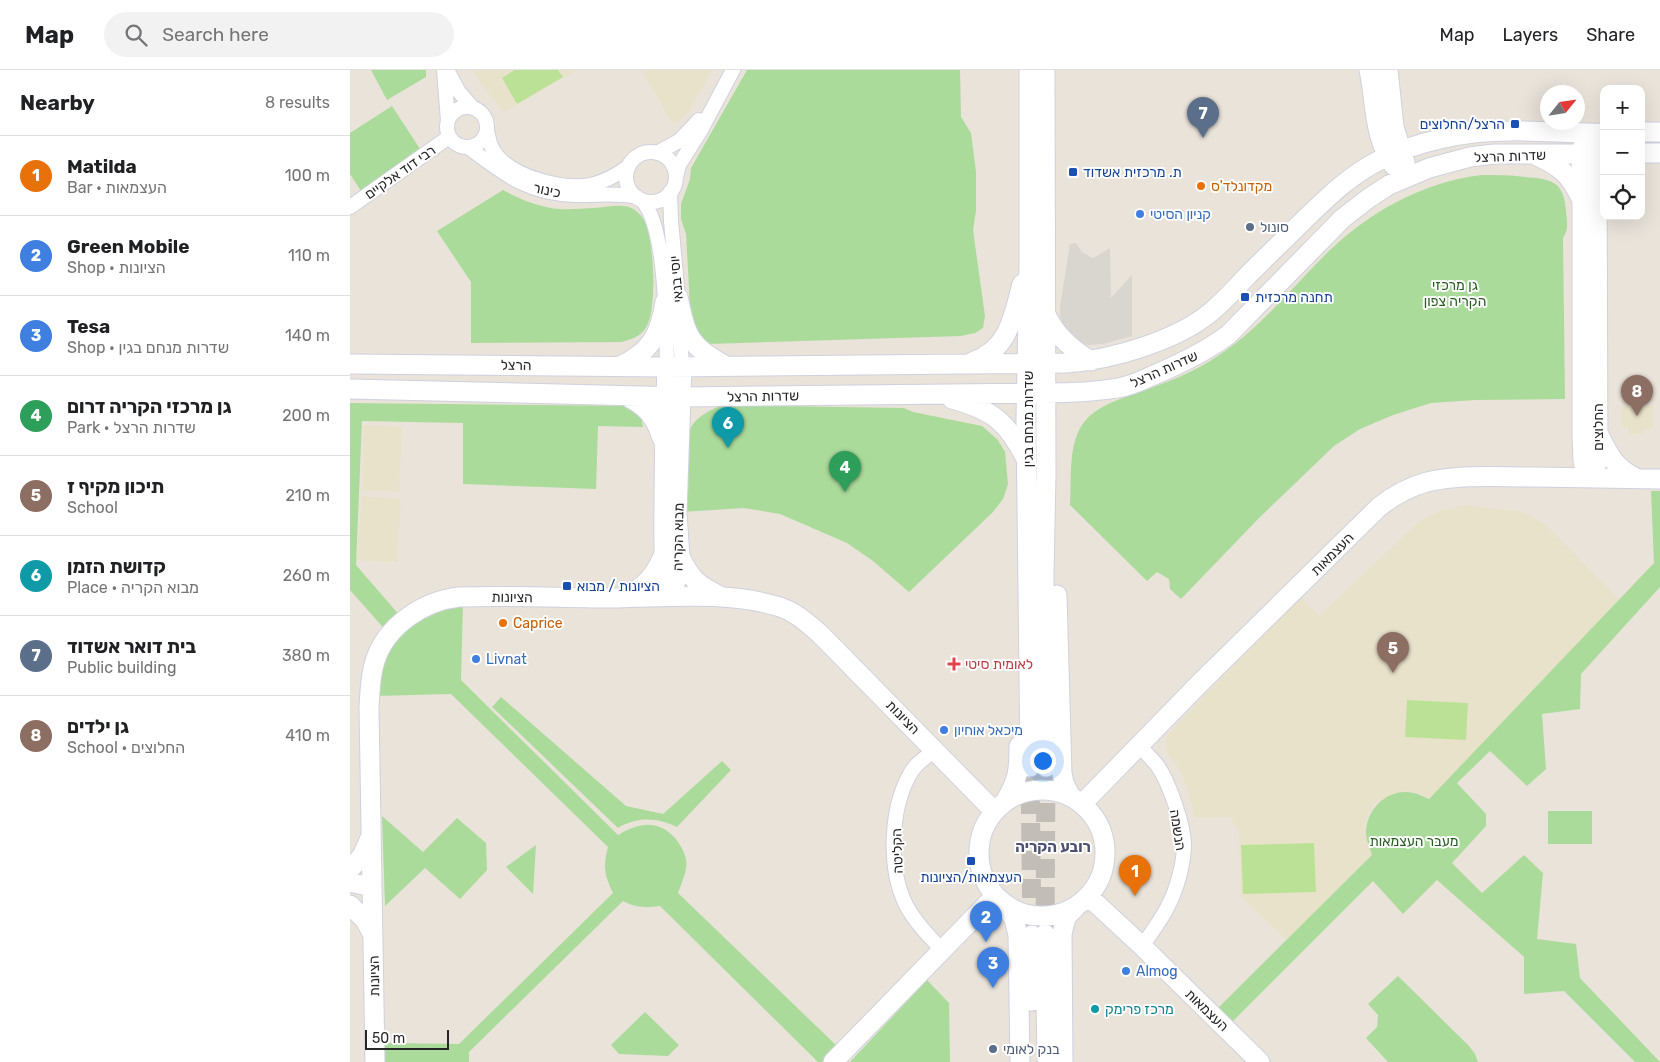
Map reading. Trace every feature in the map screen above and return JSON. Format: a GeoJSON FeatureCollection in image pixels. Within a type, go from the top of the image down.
{"type":"FeatureCollection","features":[{"type":"Feature","properties":{"kind":"main road","name":"שדרות מנחם בגין"},"geometry":{"type":"LineString","coordinates":[[1029,70],[1029,259],[1036,363],[1046,393],[1046,492],[1038,767],[1029,531],[1027,393],[1036,363],[1045,310],[1044,70]]}},
{"type":"Feature","properties":{"kind":"main road"},"geometry":{"type":"LineString","coordinates":[[1369,70],[1373,108],[1380,139],[1405,163],[1405,178]]}},
{"type":"Feature","properties":{"kind":"main road"},"geometry":{"type":"LineString","coordinates":[[1388,70],[1395,154]]}},
{"type":"Feature","properties":{"kind":"main road","name":"שדרות הרצל"},"geometry":{"type":"LineString","coordinates":[[675,367],[1091,361],[1159,341],[1198,321],[1222,302],[1336,189],[1354,175],[1395,154],[1442,139],[1480,132],[1509,130],[1597,133]]}},
{"type":"Feature","properties":{"kind":"main road"},"geometry":{"type":"LineString","coordinates":[[1645,132],[1660,132]]}},
{"type":"Feature","properties":{"kind":"main road","name":"החלוצים"},"geometry":{"type":"LineString","coordinates":[[1590,478],[1598,461],[1590,434],[1594,154],[1584,143],[1597,133]]}},
{"type":"Feature","properties":{"kind":"main road","name":"שדרות הרצל"},"geometry":{"type":"LineString","coordinates":[[625,396],[1046,393],[1085,392],[1125,386],[1181,364],[1228,336],[1332,229],[1353,210],[1380,190],[1437,165],[1470,157],[1494,154],[1594,154]]}},
{"type":"Feature","properties":{"kind":"main road"},"geometry":{"type":"LineString","coordinates":[[1534,154],[1564,171],[1572,181],[1594,200]]}},
{"type":"Feature","properties":{"kind":"main road"},"geometry":{"type":"LineString","coordinates":[[967,363],[986,356],[1005,337],[1012,321],[1029,259]]}},
{"type":"Feature","properties":{"kind":"main road"},"geometry":{"type":"LineString","coordinates":[[620,366],[632,361],[649,346],[672,299]]}},
{"type":"Feature","properties":{"kind":"main road"},"geometry":{"type":"LineString","coordinates":[[672,299],[690,338],[707,355],[728,367]]}},
{"type":"Feature","properties":{"kind":"main road"},"geometry":{"type":"LineString","coordinates":[[1045,310],[1052,325],[1061,337],[1076,351],[1091,361]]}},
{"type":"Feature","properties":{"kind":"main road","name":"הרצל"},"geometry":{"type":"LineString","coordinates":[[350,364],[675,367]]}},
{"type":"Feature","properties":{"kind":"main road","name":"מבוא הקריה"},"geometry":{"type":"LineString","coordinates":[[670,596],[665,576],[672,556],[672,440],[675,367]]}},
{"type":"Feature","properties":{"kind":"main road","name":"הרצל"},"geometry":{"type":"LineString","coordinates":[[350,389],[625,396]]}},
{"type":"Feature","properties":{"kind":"main road"},"geometry":{"type":"LineString","coordinates":[[931,394],[978,407],[996,418],[1013,436],[1028,462]]}},
{"type":"Feature","properties":{"kind":"main road"},"geometry":{"type":"LineString","coordinates":[[625,396],[648,410],[660,430],[672,440],[697,411],[722,396]]}},
{"type":"Feature","properties":{"kind":"main road"},"geometry":{"type":"LineString","coordinates":[[1539,477],[1570,461],[1590,434],[1624,472],[1636,478]]}},
{"type":"Feature","properties":{"kind":"main road","name":"העצמאות"},"geometry":{"type":"LineString","coordinates":[[1076,800],[1139,745],[1380,506],[1393,496],[1426,482],[1451,478],[1489,476],[1660,479]]}},
{"type":"Feature","properties":{"kind":"main road"},"geometry":{"type":"LineString","coordinates":[[1046,492],[1054,536],[1056,569],[1062,773],[1064,783],[1076,800],[1095,820],[1105,849],[1103,869],[1095,888],[1066,917],[1062,934],[1063,1062]]}},
{"type":"Feature","properties":{"kind":"main road"},"geometry":{"type":"LineString","coordinates":[[1020,1062],[1018,935],[1014,919],[987,886],[982,874],[978,850],[984,826],[1016,783],[1018,774],[1019,593],[1021,571],[1029,531]]}},
{"type":"Feature","properties":{"kind":"main road"},"geometry":{"type":"LineString","coordinates":[[616,598],[634,592],[649,581],[658,568],[672,556],[697,584],[723,598]]}},
{"type":"Feature","properties":{"kind":"main road","name":"הציונות"},"geometry":{"type":"LineString","coordinates":[[375,1062],[369,707],[371,680],[375,661],[381,648],[402,622],[430,603],[459,596],[616,598],[670,596],[759,601],[782,608],[799,616],[820,634],[935,750],[1000,806]]}},
{"type":"Feature","properties":{"kind":"main road"},"geometry":{"type":"LineString","coordinates":[[1000,806],[1016,795],[1038,790],[1049,790],[1076,800]]}},
{"type":"Feature","properties":{"kind":"main road"},"geometry":{"type":"LineString","coordinates":[[350,869],[362,856],[371,834]]}},
{"type":"Feature","properties":{"kind":"main road"},"geometry":{"type":"LineString","coordinates":[[350,882],[372,887]]}},
{"type":"Feature","properties":{"kind":"main road"},"geometry":{"type":"LineString","coordinates":[[350,892],[372,887]]}},
{"type":"Feature","properties":{"kind":"main road"},"geometry":{"type":"LineString","coordinates":[[999,900],[1027,915],[1039,917],[1058,914],[1082,902]]}},
{"type":"Feature","properties":{"kind":"main road"},"geometry":{"type":"LineString","coordinates":[[833,1062],[942,950],[999,900]]}},
{"type":"Feature","properties":{"kind":"main road","name":"העצמאות"},"geometry":{"type":"LineString","coordinates":[[1082,902],[1142,946],[1260,1062]]}},
{"type":"Feature","properties":{"kind":"main road"},"geometry":{"type":"LineString","coordinates":[[350,905],[365,920],[373,935]]}},
{"type":"Feature","properties":{"kind":"main road"},"geometry":{"type":"LineString","coordinates":[[1033,1062],[1038,935],[1047,1062]]}},
{"type":"Feature","properties":{"kind":"street"},"geometry":{"type":"LineString","coordinates":[[445,70],[459,92],[473,108]]}},
{"type":"Feature","properties":{"kind":"street"},"geometry":{"type":"LineString","coordinates":[[445,70],[447,130],[450,137],[457,144],[468,147],[478,143],[487,130],[485,119],[478,110],[473,108],[462,107],[456,109],[448,121]]}},
{"type":"Feature","properties":{"kind":"street"},"geometry":{"type":"LineString","coordinates":[[716,101],[679,141],[657,153],[642,153],[636,157],[629,166],[626,181],[628,187],[639,199],[656,201],[662,199],[670,192],[679,165],[701,130],[733,70]]}},
{"type":"Feature","properties":{"kind":"street","name":"כינור"},"geometry":{"type":"LineString","coordinates":[[487,130],[492,148],[500,159],[518,171],[554,184],[574,186],[597,183],[611,178],[629,166]]}},
{"type":"Feature","properties":{"kind":"street","name":"רבי דוד אלקיים"},"geometry":{"type":"LineString","coordinates":[[350,207],[450,137]]}},
{"type":"Feature","properties":{"kind":"street","name":"כינור"},"geometry":{"type":"LineString","coordinates":[[468,147],[512,178],[544,192],[579,195],[621,194],[639,199]]}},
{"type":"Feature","properties":{"kind":"street"},"geometry":{"type":"LineString","coordinates":[[657,153],[672,165],[676,177]]}},
{"type":"Feature","properties":{"kind":"street","name":"יוסי בנאי"},"geometry":{"type":"LineString","coordinates":[[670,192],[675,367]]}},
{"type":"Feature","properties":{"kind":"street","name":"יוסי בנאי"},"geometry":{"type":"LineString","coordinates":[[639,199],[648,206],[654,223],[672,299]]}},
{"type":"Feature","properties":{"kind":"street","name":"הנשמה"},"geometry":{"type":"LineString","coordinates":[[1139,745],[1157,766],[1170,791],[1180,824],[1184,847],[1177,882],[1170,903],[1142,946]]}},
{"type":"Feature","properties":{"kind":"street","name":"הקליטה"},"geometry":{"type":"LineString","coordinates":[[935,750],[910,774],[902,793],[897,812],[894,863],[898,884],[906,904],[921,927],[942,950]]}},
{"type":"Feature","properties":{"kind":"shaded area"},"geometry":{"type":"Polygon","coordinates":[[[474,70],[577,70],[504,112],[487,92],[474,70]]]}},
{"type":"Feature","properties":{"kind":"shaded area"},"geometry":{"type":"Polygon","coordinates":[[[642,70],[712,70],[689,112],[679,121],[672,124],[642,70]]]}},
{"type":"Feature","properties":{"kind":"shaded area"},"geometry":{"type":"Polygon","coordinates":[[[1076,243],[1082,252],[1093,258],[1110,248],[1111,298],[1132,275],[1132,336],[1103,344],[1088,345],[1076,341],[1064,326],[1060,316],[1060,307],[1070,244],[1076,243]]]}},
{"type":"Feature","properties":{"kind":"shaded area"},"geometry":{"type":"Polygon","coordinates":[[[1621,406],[1653,406],[1653,429],[1644,429],[1644,434],[1629,434],[1628,427],[1622,427],[1621,406]]]}},
{"type":"Feature","properties":{"kind":"shaded area"},"geometry":{"type":"Polygon","coordinates":[[[364,425],[402,427],[399,492],[362,490],[364,425]]]}},
{"type":"Feature","properties":{"kind":"shaded area"},"geometry":{"type":"Polygon","coordinates":[[[362,496],[401,499],[397,562],[357,560],[362,496]]]}},
{"type":"Feature","properties":{"kind":"shaded area"},"geometry":{"type":"Polygon","coordinates":[[[1465,505],[1523,512],[1546,525],[1626,606],[1431,800],[1423,795],[1407,791],[1388,796],[1375,803],[1365,825],[1375,859],[1288,941],[1241,897],[1239,830],[1229,817],[1195,818],[1189,793],[1180,770],[1166,748],[1166,737],[1299,596],[1319,616],[1422,519],[1440,511],[1465,505]]]}},
{"type":"Feature","properties":{"kind":"green space"},"geometry":{"type":"Polygon","coordinates":[[[371,70],[426,70],[426,77],[387,100],[371,70]]]}},
{"type":"Feature","properties":{"kind":"green space"},"geometry":{"type":"Polygon","coordinates":[[[515,70],[558,70],[563,77],[517,104],[502,78],[515,70]]]}},
{"type":"Feature","properties":{"kind":"green space"},"geometry":{"type":"Polygon","coordinates":[[[747,70],[960,70],[961,117],[971,133],[976,172],[976,211],[973,230],[985,316],[983,328],[975,333],[961,336],[708,344],[700,338],[691,323],[686,234],[681,219],[681,204],[690,179],[691,168],[747,70]]]}},
{"type":"Feature","properties":{"kind":"green space"},"geometry":{"type":"Polygon","coordinates":[[[392,106],[422,152],[361,191],[350,174],[350,133],[392,106]]]}},
{"type":"Feature","properties":{"kind":"green space","name":"גן מרכזי הקריה צפון"},"geometry":{"type":"Polygon","coordinates":[[[1482,175],[1514,176],[1549,181],[1559,188],[1565,201],[1567,225],[1563,238],[1565,399],[1475,400],[1431,403],[1393,415],[1360,429],[1334,446],[1259,518],[1181,599],[1170,589],[1169,579],[1157,572],[1147,581],[1070,505],[1075,440],[1079,430],[1091,415],[1115,401],[1188,373],[1226,350],[1256,326],[1340,241],[1376,214],[1396,202],[1437,185],[1482,175]]]}},
{"type":"Feature","properties":{"kind":"green space"},"geometry":{"type":"Polygon","coordinates":[[[503,190],[530,203],[545,207],[573,209],[625,206],[640,215],[645,222],[650,240],[653,286],[650,319],[640,334],[621,342],[471,343],[471,282],[437,231],[503,190]]]}},
{"type":"Feature","properties":{"kind":"green space"},"geometry":{"type":"Polygon","coordinates":[[[350,403],[639,406],[643,427],[598,426],[596,489],[463,484],[463,423],[362,421],[356,565],[401,617],[387,632],[350,590],[350,403]]]}},
{"type":"Feature","properties":{"kind":"green space"},"geometry":{"type":"Polygon","coordinates":[[[722,405],[904,408],[913,412],[982,426],[998,440],[1005,452],[1008,484],[1003,499],[993,512],[909,592],[873,561],[847,543],[780,514],[744,508],[682,512],[685,453],[689,431],[699,418],[722,405]]]}},
{"type":"Feature","properties":{"kind":"green space","name":"מעבר העצמאות"},"geometry":{"type":"Polygon","coordinates":[[[1651,491],[1660,491],[1660,587],[1581,674],[1580,709],[1542,714],[1546,769],[1527,786],[1490,751],[1457,783],[1486,814],[1486,826],[1452,863],[1482,893],[1524,855],[1543,873],[1537,939],[1576,944],[1580,978],[1660,1062],[1635,1062],[1564,991],[1524,994],[1524,957],[1437,880],[1403,914],[1373,881],[1231,1023],[1218,1008],[1372,855],[1367,841],[1367,824],[1370,815],[1381,801],[1396,793],[1405,792],[1414,793],[1429,799],[1654,563],[1651,491]]]}},
{"type":"Feature","properties":{"kind":"green space"},"geometry":{"type":"Polygon","coordinates":[[[463,602],[461,680],[618,835],[633,828],[648,825],[661,828],[675,838],[683,850],[686,859],[684,876],[678,893],[838,1047],[823,1062],[818,1062],[660,906],[642,907],[623,901],[469,1052],[469,1062],[383,1062],[384,1043],[459,1044],[613,893],[605,870],[608,847],[451,694],[375,696],[387,647],[423,614],[463,602]]]}},
{"type":"Feature","properties":{"kind":"green space"},"geometry":{"type":"Polygon","coordinates":[[[501,697],[626,806],[663,814],[722,761],[731,770],[677,827],[655,820],[641,820],[618,828],[492,707],[501,697]]]}},
{"type":"Feature","properties":{"kind":"green space"},"geometry":{"type":"Polygon","coordinates":[[[1407,700],[1468,703],[1466,740],[1405,737],[1407,700]]]}},
{"type":"Feature","properties":{"kind":"green space"},"geometry":{"type":"Polygon","coordinates":[[[1548,811],[1592,811],[1592,844],[1548,844],[1548,811]]]}},
{"type":"Feature","properties":{"kind":"green space"},"geometry":{"type":"Polygon","coordinates":[[[382,816],[423,852],[457,818],[486,843],[487,870],[460,899],[425,868],[385,906],[382,816]]]}},
{"type":"Feature","properties":{"kind":"green space"},"geometry":{"type":"Polygon","coordinates":[[[1314,843],[1316,892],[1243,894],[1241,845],[1314,843]]]}},
{"type":"Feature","properties":{"kind":"green space"},"geometry":{"type":"Polygon","coordinates":[[[536,845],[533,894],[506,867],[536,845]]]}},
{"type":"Feature","properties":{"kind":"green space"},"geometry":{"type":"Polygon","coordinates":[[[1398,976],[1469,1046],[1478,1062],[1388,1062],[1366,1038],[1377,1027],[1378,1015],[1368,1004],[1398,976]]]}},
{"type":"Feature","properties":{"kind":"green space"},"geometry":{"type":"Polygon","coordinates":[[[927,980],[949,1003],[950,1062],[850,1062],[927,980]]]}},
{"type":"Feature","properties":{"kind":"green space"},"geometry":{"type":"Polygon","coordinates":[[[645,1012],[679,1045],[668,1056],[619,1054],[611,1045],[645,1012]]]}},
{"type":"Feature","properties":{"kind":"tunnel"},"geometry":{"type":"LineString","coordinates":[[1030,767],[1032,935]]}},
{"type":"Feature","properties":{"kind":"tunnel"},"geometry":{"type":"LineString","coordinates":[[1045,934],[1046,767]]}},
{"type":"Feature","properties":{"kind":"place","name":"הרצל/החלוצים"},"geometry":{"type":"Point","coordinates":[1515,124]}},
{"type":"Feature","properties":{"kind":"place","name":"בית דואר אשדוד"},"geometry":{"type":"Point","coordinates":[1203,138]}},
{"type":"Feature","properties":{"kind":"place","name":"ת. מרכזית אשדוד"},"geometry":{"type":"Point","coordinates":[1073,172]}},
{"type":"Feature","properties":{"kind":"place","name":"מקדונלד'ס"},"geometry":{"type":"Point","coordinates":[1201,186]}},
{"type":"Feature","properties":{"kind":"place","name":"קניון הסיטי"},"geometry":{"type":"Point","coordinates":[1140,214]}},
{"type":"Feature","properties":{"kind":"place","name":"סונול"},"geometry":{"type":"Point","coordinates":[1250,227]}},
{"type":"Feature","properties":{"kind":"place","name":"תחנה מרכזית"},"geometry":{"type":"Point","coordinates":[1245,297]}},
{"type":"Feature","properties":{"kind":"place","name":"גן ילדים"},"geometry":{"type":"Point","coordinates":[1637,416]}},
{"type":"Feature","properties":{"kind":"place","name":"קדושת הזמן"},"geometry":{"type":"Point","coordinates":[728,448]}},
{"type":"Feature","properties":{"kind":"place","name":"גן מרכזי הקריה דרום"},"geometry":{"type":"Point","coordinates":[845,492]}},
{"type":"Feature","properties":{"kind":"place","name":"הציונות / מבוא"},"geometry":{"type":"Point","coordinates":[567,586]}},
{"type":"Feature","properties":{"kind":"place","name":"Caprice"},"geometry":{"type":"Point","coordinates":[503,623]}},
{"type":"Feature","properties":{"kind":"place","name":"Livnat"},"geometry":{"type":"Point","coordinates":[476,659]}},
{"type":"Feature","properties":{"kind":"place","name":"לאומית סיטי"},"geometry":{"type":"Point","coordinates":[954,664]}},
{"type":"Feature","properties":{"kind":"place","name":"תיכון מקיף ז"},"geometry":{"type":"Point","coordinates":[1393,673]}},
{"type":"Feature","properties":{"kind":"place","name":"מיכאל אוחיון"},"geometry":{"type":"Point","coordinates":[944,730]}},
{"type":"Feature","properties":{"kind":"place","name":"העצמאות/הציונות"},"geometry":{"type":"Point","coordinates":[971,861]}},
{"type":"Feature","properties":{"kind":"place","name":"Matilda"},"geometry":{"type":"Point","coordinates":[1135,896]}},
{"type":"Feature","properties":{"kind":"place","name":"Green Mobile"},"geometry":{"type":"Point","coordinates":[986,942]}},
{"type":"Feature","properties":{"kind":"place","name":"Almog"},"geometry":{"type":"Point","coordinates":[1126,971]}},
{"type":"Feature","properties":{"kind":"place","name":"Tesa"},"geometry":{"type":"Point","coordinates":[993,988]}},
{"type":"Feature","properties":{"kind":"place","name":"מרכז פרימק"},"geometry":{"type":"Point","coordinates":[1095,1009]}},
{"type":"Feature","properties":{"kind":"place","name":"בנק לאומי"},"geometry":{"type":"Point","coordinates":[993,1049]}},
{"type":"Feature","properties":{"kind":"district","name":"רובע הקריה"},"geometry":{"type":"Point","coordinates":[1053,847]}}]}
